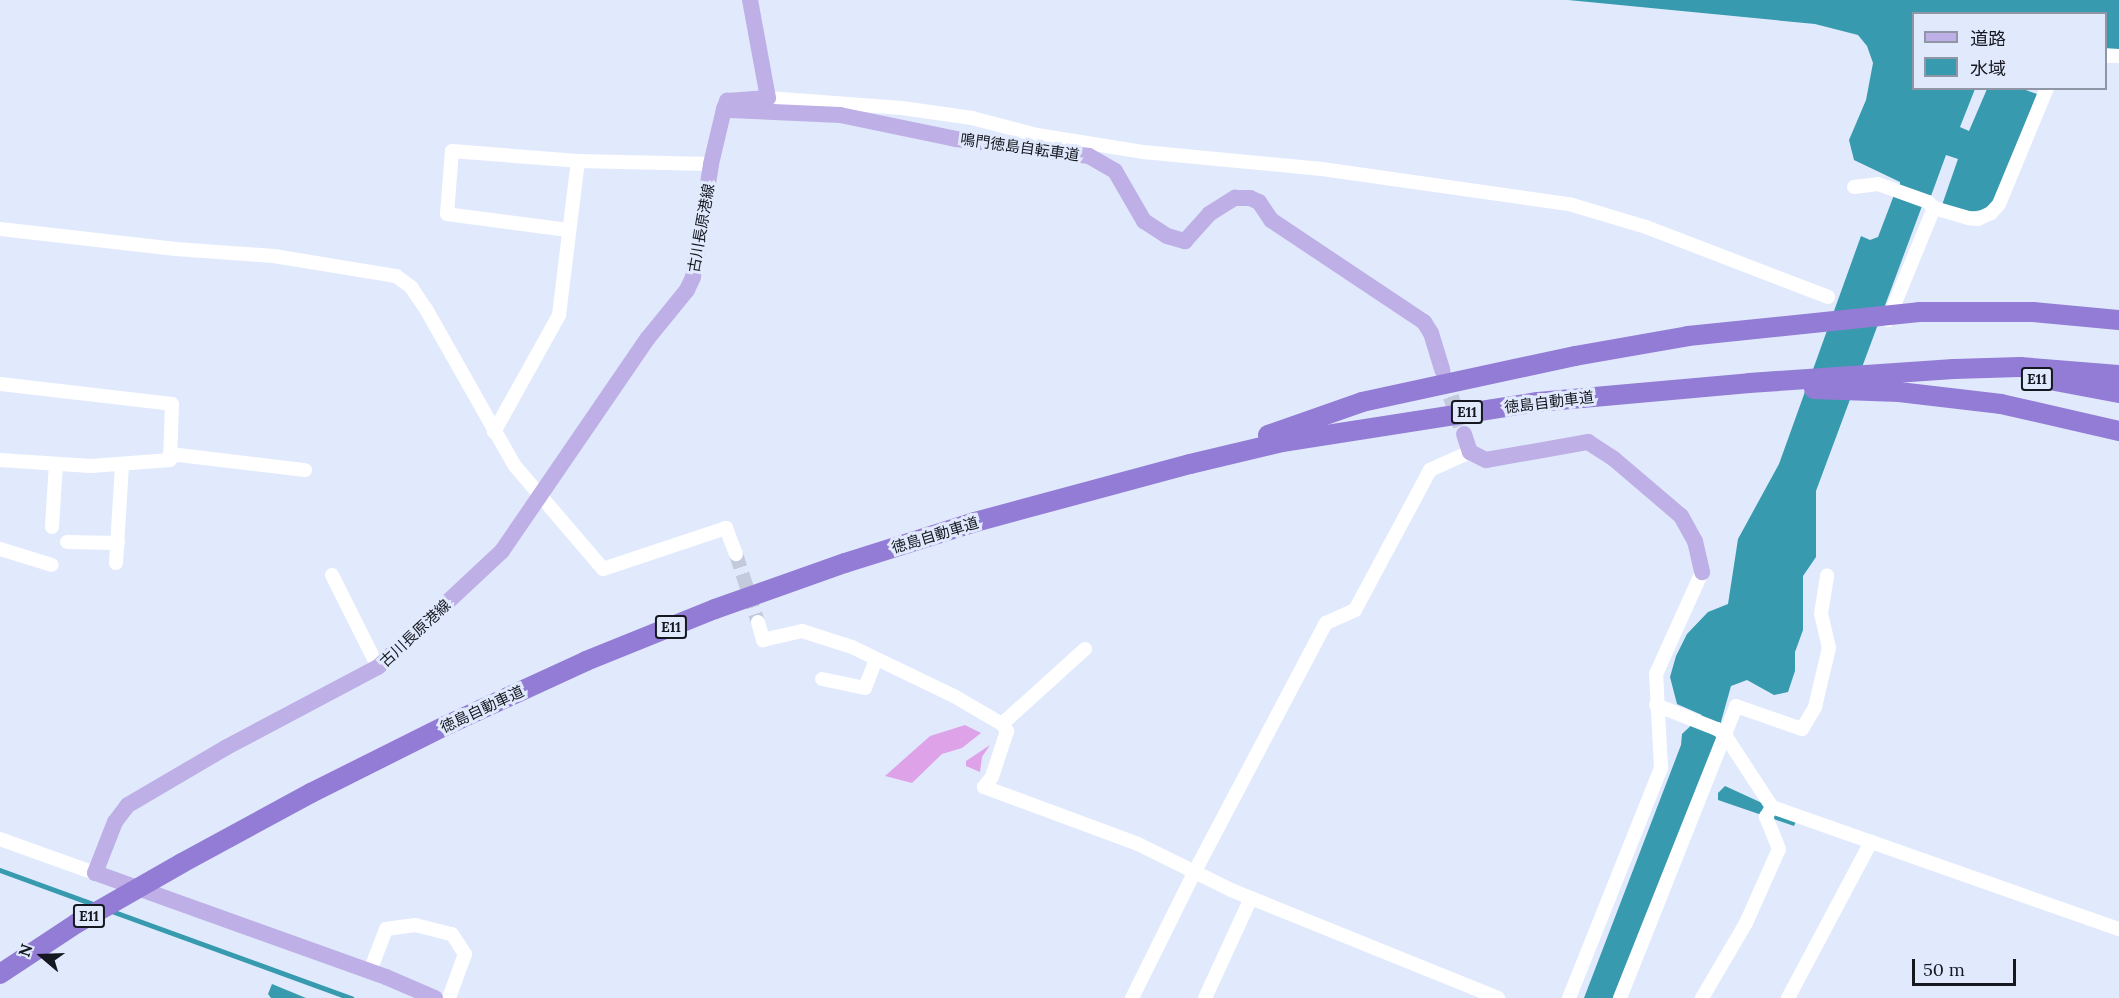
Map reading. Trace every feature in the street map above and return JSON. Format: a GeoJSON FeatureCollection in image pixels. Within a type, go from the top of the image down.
{"type":"FeatureCollection","features":[{"type":"Feature","properties":{"kind":"highway"},"geometry":{"type":"LineString","coordinates":[[1190,464],[1362,402],[1575,356],[1688,336],[1919,312],[2033,312],[2119,320]]}},
{"type":"Feature","properties":{"kind":"highway","name":"徳島自動車道"},"geometry":{"type":"LineString","coordinates":[[0,974],[77,923],[182,863],[311,793],[445,726],[586,661],[715,609],[844,563],[975,522],[1190,464],[1369,426],[1538,402],[1921,370],[2020,367],[2119,375]]}},
{"type":"Feature","properties":{"kind":"highway","name":"徳島自動車道"},"geometry":{"type":"LineString","coordinates":[[1954,369],[2065,382],[2119,393]]}},
{"type":"Feature","properties":{"kind":"highway"},"geometry":{"type":"LineString","coordinates":[[1749,383],[1817,389],[1899,392],[2001,404],[2119,431]]}},
{"type":"Feature","properties":{"kind":"main road"},"geometry":{"type":"LineString","coordinates":[[723,109],[727,101],[768,98],[750,0]]}},
{"type":"Feature","properties":{"kind":"main road","name":"古川長原港線"},"geometry":{"type":"LineString","coordinates":[[95,873],[115,822],[128,805],[225,748],[378,667],[502,551],[648,338],[687,290],[697,263],[711,164],[723,109]]}},
{"type":"Feature","properties":{"kind":"main road","name":"鳴門徳島自転車道"},"geometry":{"type":"LineString","coordinates":[[723,109],[840,115],[956,139],[1089,156],[1115,171],[1144,221],[1167,236],[1185,241],[1209,214],[1235,198],[1250,198],[1259,202],[1271,220],[1425,322],[1431,333],[1442,370]]}},
{"type":"Feature","properties":{"kind":"main road"},"geometry":{"type":"LineString","coordinates":[[1464,434],[1470,452],[1486,460],[1588,442],[1614,459],[1681,516],[1695,541],[1702,572]]}},
{"type":"Feature","properties":{"kind":"main road"},"geometry":{"type":"LineString","coordinates":[[95,873],[370,971],[434,998]]}},
{"type":"Feature","properties":{"kind":"street"},"geometry":{"type":"LineString","coordinates":[[1854,188],[1878,184],[1968,218],[1978,219],[1991,213],[1999,204],[2046,90]]}},
{"type":"Feature","properties":{"kind":"street"},"geometry":{"type":"LineString","coordinates":[[768,98],[902,108],[972,118],[1037,135],[1143,152],[1322,169],[1569,204],[1646,226],[1828,297]]}},
{"type":"Feature","properties":{"kind":"street"},"geometry":{"type":"LineString","coordinates":[[568,230],[447,214],[452,151],[578,161],[711,164]]}},
{"type":"Feature","properties":{"kind":"street"},"geometry":{"type":"LineString","coordinates":[[494,432],[559,315],[578,161]]}},
{"type":"Feature","properties":{"kind":"street"},"geometry":{"type":"LineString","coordinates":[[1888,320],[1931,205]]}},
{"type":"Feature","properties":{"kind":"street"},"geometry":{"type":"LineString","coordinates":[[0,229],[176,249],[274,256],[396,276],[411,287],[426,309],[515,466],[539,497],[603,569],[726,528],[736,554]]}},
{"type":"Feature","properties":{"kind":"street"},"geometry":{"type":"LineString","coordinates":[[0,384],[172,405],[170,460],[122,465],[0,460]]}},
{"type":"Feature","properties":{"kind":"street"},"geometry":{"type":"LineString","coordinates":[[1132,998],[1194,873],[1326,623],[1355,610],[1430,470],[1470,452]]}},
{"type":"Feature","properties":{"kind":"street"},"geometry":{"type":"LineString","coordinates":[[170,454],[305,470]]}},
{"type":"Feature","properties":{"kind":"street"},"geometry":{"type":"LineString","coordinates":[[52,527],[56,464]]}},
{"type":"Feature","properties":{"kind":"street"},"geometry":{"type":"LineString","coordinates":[[116,564],[122,465]]}},
{"type":"Feature","properties":{"kind":"street"},"geometry":{"type":"LineString","coordinates":[[67,543],[118,543]]}},
{"type":"Feature","properties":{"kind":"street"},"geometry":{"type":"LineString","coordinates":[[0,549],[52,565]]}},
{"type":"Feature","properties":{"kind":"street"},"geometry":{"type":"LineString","coordinates":[[1569,998],[1660,768],[1656,674],[1702,572]]}},
{"type":"Feature","properties":{"kind":"street"},"geometry":{"type":"LineString","coordinates":[[332,575],[378,667]]}},
{"type":"Feature","properties":{"kind":"street"},"geometry":{"type":"LineString","coordinates":[[1620,998],[1721,732],[1736,706],[1802,729],[1815,707],[1829,648],[1821,614],[1827,575]]}},
{"type":"Feature","properties":{"kind":"street"},"geometry":{"type":"LineString","coordinates":[[758,622],[763,640],[802,631],[852,647],[954,696],[1002,724],[1007,731],[992,777],[984,787],[1138,844],[1194,873],[1251,898],[1498,998]]}},
{"type":"Feature","properties":{"kind":"street"},"geometry":{"type":"LineString","coordinates":[[1002,724],[1085,649]]}},
{"type":"Feature","properties":{"kind":"street"},"geometry":{"type":"LineString","coordinates":[[822,679],[865,688],[876,659]]}},
{"type":"Feature","properties":{"kind":"street"},"geometry":{"type":"LineString","coordinates":[[1659,707],[1721,732],[1772,807],[2119,929]]}},
{"type":"Feature","properties":{"kind":"street"},"geometry":{"type":"LineString","coordinates":[[1702,998],[1746,923],[1779,849],[1766,817],[1772,807]]}},
{"type":"Feature","properties":{"kind":"street"},"geometry":{"type":"LineString","coordinates":[[0,839],[95,873]]}},
{"type":"Feature","properties":{"kind":"street"},"geometry":{"type":"LineString","coordinates":[[1788,998],[1871,842]]}},
{"type":"Feature","properties":{"kind":"street"},"geometry":{"type":"LineString","coordinates":[[1205,998],[1251,898]]}},
{"type":"Feature","properties":{"kind":"street"},"geometry":{"type":"LineString","coordinates":[[370,971],[386,929],[415,925],[452,934],[465,954],[449,998]]}},
{"type":"Feature","properties":{"kind":"shaded area"},"geometry":{"type":"Polygon","coordinates":[[[965,725],[981,733],[962,748],[942,754],[912,783],[885,776],[930,736],[965,725]]]}},
{"type":"Feature","properties":{"kind":"shaded area"},"geometry":{"type":"Polygon","coordinates":[[[990,745],[982,757],[980,772],[966,766],[966,761],[990,745]]]}},
{"type":"Feature","properties":{"kind":"water"},"geometry":{"type":"Polygon","coordinates":[[[1568,0],[2119,0],[2119,49],[2107,48],[2107,12],[1912,12],[1912,90],[1975,90],[1960,127],[1969,131],[1987,90],[2026,90],[2037,94],[1993,205],[1983,210],[1968,212],[1942,205],[1958,159],[1946,155],[1931,196],[1900,185],[1900,182],[1854,160],[1849,140],[1866,100],[1873,63],[1867,46],[1858,35],[1815,24],[1568,0]]]}},
{"type":"Feature","properties":{"kind":"water"},"geometry":{"type":"Polygon","coordinates":[[[1894,195],[1922,206],[1816,491],[1816,557],[1803,576],[1803,630],[1795,652],[1795,671],[1788,692],[1774,695],[1747,680],[1731,686],[1712,754],[1613,998],[1584,998],[1681,745],[1682,734],[1702,715],[1677,704],[1670,677],[1676,656],[1687,634],[1708,612],[1728,604],[1738,539],[1779,464],[1861,236],[1870,240],[1878,237],[1894,195]]]}},
{"type":"Feature","properties":{"kind":"water"},"geometry":{"type":"Polygon","coordinates":[[[1725,786],[1797,819],[1794,826],[1718,800],[1718,793],[1725,786]]]}},
{"type":"Feature","properties":{"kind":"water"},"geometry":{"type":"Polygon","coordinates":[[[272,984],[306,998],[271,998],[268,994],[272,984]]]}},
{"type":"Feature","properties":{"kind":"waterway"},"geometry":{"type":"LineString","coordinates":[[0,870],[96,905]]}},
{"type":"Feature","properties":{"kind":"waterway"},"geometry":{"type":"LineString","coordinates":[[109,910],[351,998]]}},
{"type":"Feature","properties":{"kind":"tunnel"},"geometry":{"type":"LineString","coordinates":[[1443,374],[1461,426]]}},
{"type":"Feature","properties":{"kind":"tunnel"},"geometry":{"type":"LineString","coordinates":[[736,554],[758,622]]}}]}
